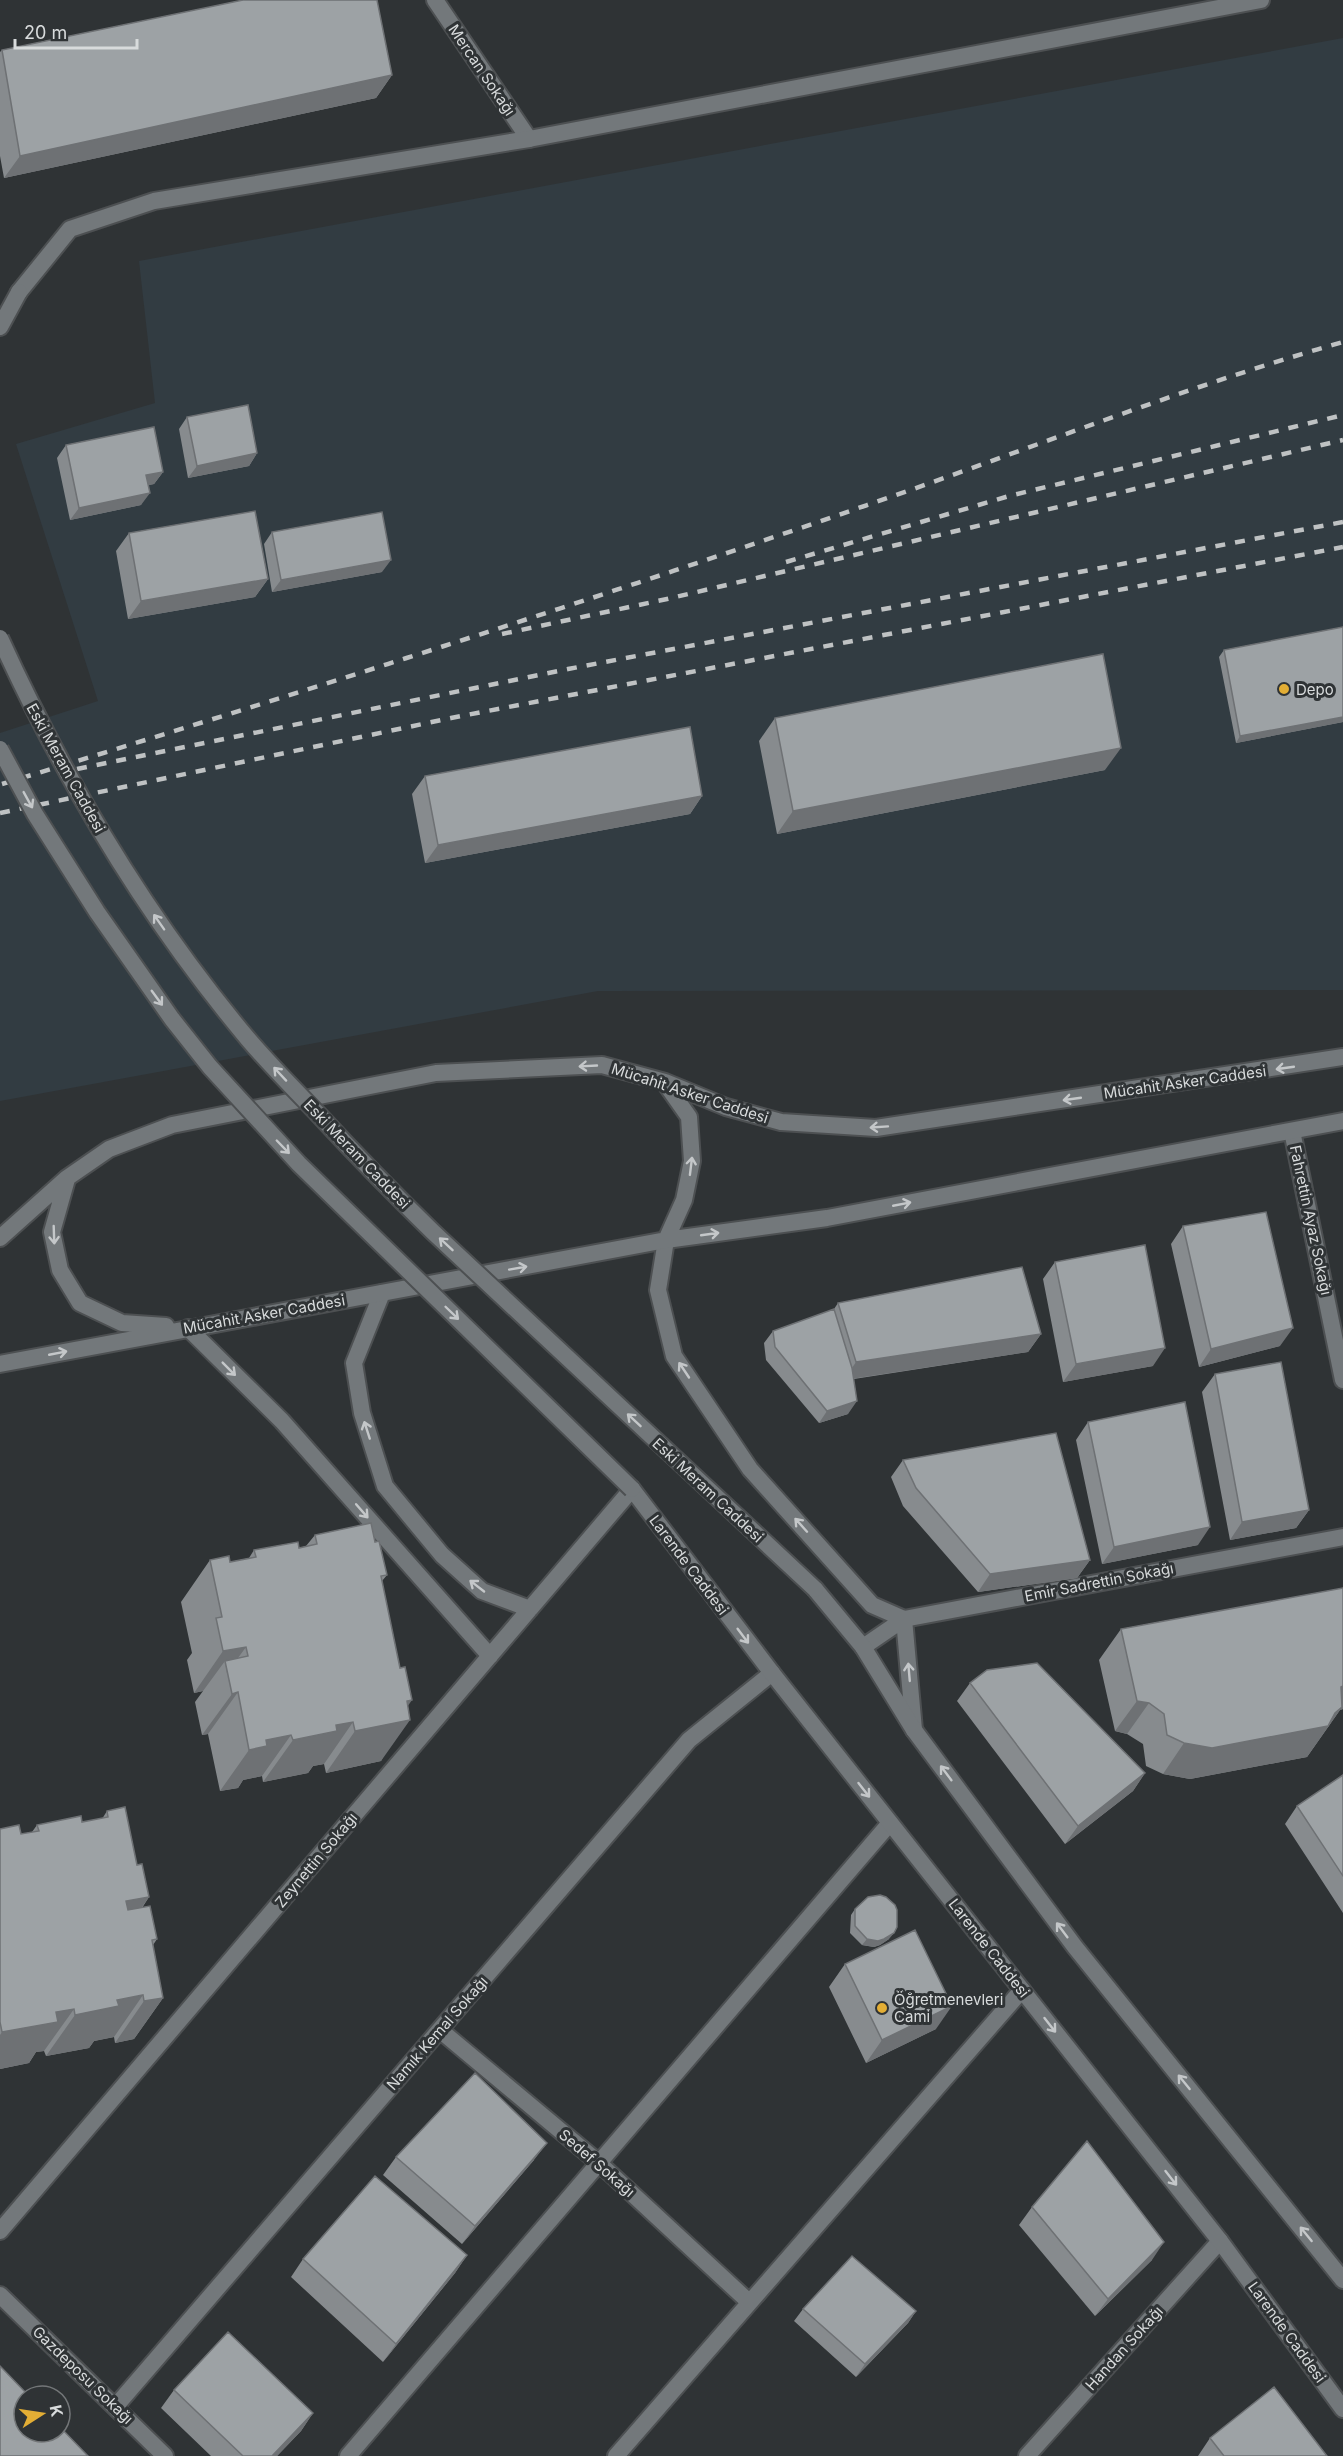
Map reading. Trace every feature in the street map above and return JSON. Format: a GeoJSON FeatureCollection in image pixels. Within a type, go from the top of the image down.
{"type":"FeatureCollection","features":[{"type":"Feature","properties":{"kind":"street","name":"Mercan Sokağı"},"geometry":{"type":"LineString","coordinates":[[435,0],[529,139]]}},
{"type":"Feature","properties":{"kind":"street"},"geometry":{"type":"LineString","coordinates":[[0,327],[18,292],[70,228],[154,201],[529,139],[1261,0]]}},
{"type":"Feature","properties":{"kind":"street","name":"Eski Meram Caddesi"},"geometry":{"type":"LineString","coordinates":[[0,638],[56,753],[116,857],[181,953],[248,1040],[388,1188],[433,1232],[815,1589],[863,1647]]}},
{"type":"Feature","properties":{"kind":"street"},"geometry":{"type":"LineString","coordinates":[[0,748],[35,814],[97,912],[172,1019],[210,1067],[299,1164],[632,1489]]}},
{"type":"Feature","properties":{"kind":"street","name":"Mücahit Asker Caddesi"},"geometry":{"type":"LineString","coordinates":[[0,1238],[67,1178],[109,1149],[172,1125],[435,1073],[602,1065],[665,1082],[726,1107],[781,1122],[876,1128],[1343,1058]]}},
{"type":"Feature","properties":{"kind":"street"},"geometry":{"type":"LineString","coordinates":[[665,1082],[689,1117],[692,1161],[684,1200],[666,1240],[658,1290],[674,1356],[750,1468],[872,1605],[904,1619],[914,1730]]}},
{"type":"Feature","properties":{"kind":"street","name":"Mücahit Asker Caddesi"},"geometry":{"type":"LineString","coordinates":[[0,1364],[666,1240],[827,1218],[1343,1121]]}},
{"type":"Feature","properties":{"kind":"street","name":"Fahrettin Ayaz Sokağı"},"geometry":{"type":"LineString","coordinates":[[1292,1131],[1343,1380]]}},
{"type":"Feature","properties":{"kind":"street"},"geometry":{"type":"LineString","coordinates":[[67,1178],[52,1232],[60,1269],[80,1304],[122,1323],[188,1328],[282,1421],[490,1656]]}},
{"type":"Feature","properties":{"kind":"street"},"geometry":{"type":"LineString","coordinates":[[381,1293],[354,1363],[362,1413],[385,1485],[442,1556],[482,1591],[530,1610]]}},
{"type":"Feature","properties":{"kind":"street","name":"Zeynettin Sokağı"},"geometry":{"type":"LineString","coordinates":[[0,2231],[632,1489]]}},
{"type":"Feature","properties":{"kind":"street","name":"Larende Caddesi"},"geometry":{"type":"LineString","coordinates":[[632,1489],[771,1673],[1220,2241],[1343,2409]]}},
{"type":"Feature","properties":{"kind":"street","name":"Emir Sadrettin Sokağı"},"geometry":{"type":"LineString","coordinates":[[863,1647],[904,1619],[1343,1537]]}},
{"type":"Feature","properties":{"kind":"street"},"geometry":{"type":"LineString","coordinates":[[863,1647],[914,1730],[1075,1947],[1343,2280]]}},
{"type":"Feature","properties":{"kind":"street","name":"Namık Kemal Sokağı"},"geometry":{"type":"LineString","coordinates":[[115,2407],[689,1740],[771,1673]]}},
{"type":"Feature","properties":{"kind":"street"},"geometry":{"type":"LineString","coordinates":[[348,2456],[890,1823]]}},
{"type":"Feature","properties":{"kind":"street"},"geometry":{"type":"LineString","coordinates":[[616,2456],[1022,1990]]}},
{"type":"Feature","properties":{"kind":"street","name":"Sedef Sokağı"},"geometry":{"type":"LineString","coordinates":[[440,2030],[599,2163],[749,2302]]}},
{"type":"Feature","properties":{"kind":"street","name":"Handan Sokağı"},"geometry":{"type":"LineString","coordinates":[[1028,2456],[1220,2241]]}},
{"type":"Feature","properties":{"kind":"street","name":"Gazdeposu Sokağı"},"geometry":{"type":"LineString","coordinates":[[0,2295],[165,2456]]}},
{"type":"Feature","properties":{"kind":"shaded area"},"geometry":{"type":"Polygon","coordinates":[[[1343,38],[1343,990],[598,991],[0,1101],[0,733],[98,701],[16,444],[155,403],[139,261],[1343,38]]]}},
{"type":"Feature","properties":{"kind":"building"},"geometry":{"type":"Polygon","coordinates":[[[243,0],[377,0],[392,75],[20,156],[2,50],[243,0]]]}},
{"type":"Feature","properties":{"kind":"building"},"geometry":{"type":"Polygon","coordinates":[[[248,405],[257,453],[197,466],[187,417],[248,405]]]}},
{"type":"Feature","properties":{"kind":"building"},"geometry":{"type":"Polygon","coordinates":[[[154,427],[163,472],[146,475],[150,493],[79,508],[66,445],[154,427]]]}},
{"type":"Feature","properties":{"kind":"building"},"geometry":{"type":"Polygon","coordinates":[[[255,511],[268,579],[141,601],[129,533],[255,511]]]}},
{"type":"Feature","properties":{"kind":"building"},"geometry":{"type":"Polygon","coordinates":[[[382,512],[391,560],[281,580],[272,532],[382,512]]]}},
{"type":"Feature","properties":{"kind":"building","name":"Depo"},"geometry":{"type":"Polygon","coordinates":[[[1343,627],[1343,717],[1240,736],[1224,650],[1343,627]]]}},
{"type":"Feature","properties":{"kind":"building"},"geometry":{"type":"Polygon","coordinates":[[[1103,654],[1121,748],[793,811],[775,718],[1103,654]]]}},
{"type":"Feature","properties":{"kind":"building"},"geometry":{"type":"Polygon","coordinates":[[[690,727],[702,796],[438,845],[425,776],[690,727]]]}},
{"type":"Feature","properties":{"kind":"building"},"geometry":{"type":"Polygon","coordinates":[[[1266,1212],[1293,1328],[1211,1349],[1183,1226],[1266,1212]]]}},
{"type":"Feature","properties":{"kind":"building"},"geometry":{"type":"Polygon","coordinates":[[[1145,1245],[1165,1348],[1076,1364],[1055,1262],[1145,1245]]]}},
{"type":"Feature","properties":{"kind":"building"},"geometry":{"type":"Polygon","coordinates":[[[1022,1267],[1041,1334],[856,1362],[838,1303],[1022,1267]]]}},
{"type":"Feature","properties":{"kind":"building"},"geometry":{"type":"Polygon","coordinates":[[[834,1309],[852,1368],[857,1401],[827,1411],[775,1347],[773,1331],[834,1309]]]}},
{"type":"Feature","properties":{"kind":"building"},"geometry":{"type":"Polygon","coordinates":[[[1281,1362],[1309,1510],[1242,1522],[1215,1374],[1281,1362]]]}},
{"type":"Feature","properties":{"kind":"building"},"geometry":{"type":"Polygon","coordinates":[[[1185,1402],[1210,1527],[1114,1547],[1088,1422],[1185,1402]]]}},
{"type":"Feature","properties":{"kind":"building"},"geometry":{"type":"Polygon","coordinates":[[[1056,1433],[1090,1560],[990,1574],[916,1488],[903,1460],[1056,1433]]]}},
{"type":"Feature","properties":{"kind":"building"},"geometry":{"type":"Polygon","coordinates":[[[371,1523],[375,1542],[379,1541],[387,1575],[381,1576],[400,1668],[405,1667],[412,1700],[407,1701],[410,1720],[355,1731],[353,1722],[336,1725],[337,1731],[293,1740],[291,1735],[266,1740],[267,1746],[249,1750],[238,1692],[232,1694],[225,1661],[248,1656],[246,1647],[223,1651],[216,1618],[222,1617],[210,1560],[229,1556],[230,1562],[256,1557],[254,1550],[298,1542],[299,1548],[317,1544],[315,1535],[371,1523]]]}},
{"type":"Feature","properties":{"kind":"building"},"geometry":{"type":"Polygon","coordinates":[[[1343,1588],[1342,1707],[1335,1713],[1328,1726],[1212,1748],[1184,1743],[1167,1735],[1164,1714],[1149,1703],[1137,1701],[1121,1629],[1343,1588]]]}},
{"type":"Feature","properties":{"kind":"building"},"geometry":{"type":"Polygon","coordinates":[[[1037,1663],[1145,1773],[1078,1826],[970,1683],[987,1670],[1037,1663]]]}},
{"type":"Feature","properties":{"kind":"building"},"geometry":{"type":"Polygon","coordinates":[[[1343,1775],[1343,1876],[1297,1806],[1343,1775]]]}},
{"type":"Feature","properties":{"kind":"building"},"geometry":{"type":"Polygon","coordinates":[[[125,1807],[137,1865],[142,1864],[149,1897],[126,1901],[128,1910],[150,1906],[157,1939],[152,1940],[163,1998],[144,2001],[143,1995],[117,2000],[119,2006],[75,2015],[74,2009],[56,2012],[58,2022],[2,2032],[0,2022],[0,1829],[19,1825],[21,1834],[39,1831],[37,1825],[81,1816],[82,1822],[108,1817],[107,1811],[125,1807]]]}},
{"type":"Feature","properties":{"kind":"building"},"geometry":{"type":"Polygon","coordinates":[[[880,1895],[895,1905],[897,1927],[894,1933],[878,1941],[867,1939],[855,1926],[855,1909],[868,1897],[880,1895]]]}},
{"type":"Feature","properties":{"kind":"building"},"geometry":{"type":"Polygon","coordinates":[[[915,1930],[952,2006],[882,2040],[845,1964],[915,1930]]]}},
{"type":"Feature","properties":{"kind":"building"},"geometry":{"type":"Polygon","coordinates":[[[475,2073],[547,2143],[475,2226],[396,2157],[475,2073]]]}},
{"type":"Feature","properties":{"kind":"building"},"geometry":{"type":"Polygon","coordinates":[[[1087,2141],[1164,2242],[1108,2299],[1032,2207],[1087,2141]]]}},
{"type":"Feature","properties":{"kind":"building"},"geometry":{"type":"Polygon","coordinates":[[[375,2176],[467,2255],[396,2344],[303,2259],[375,2176]]]}},
{"type":"Feature","properties":{"kind":"building"},"geometry":{"type":"Polygon","coordinates":[[[852,2256],[916,2311],[865,2364],[803,2309],[852,2256]]]}},
{"type":"Feature","properties":{"kind":"building"},"geometry":{"type":"Polygon","coordinates":[[[228,2332],[313,2413],[272,2456],[243,2456],[174,2390],[228,2332]]]}},
{"type":"Feature","properties":{"kind":"building"},"geometry":{"type":"Polygon","coordinates":[[[0,2366],[17,2384],[12,2384],[12,2444],[72,2444],[72,2439],[88,2456],[0,2456],[0,2366]]]}},
{"type":"Feature","properties":{"kind":"building"},"geometry":{"type":"Polygon","coordinates":[[[1274,2387],[1327,2456],[1224,2456],[1210,2438],[1274,2387]]]}},
{"type":"Feature","properties":{"kind":"railway"},"geometry":{"type":"LineString","coordinates":[[2,784],[548,612],[873,503],[1166,398],[1343,342]]}},
{"type":"Feature","properties":{"kind":"railway"},"geometry":{"type":"LineString","coordinates":[[786,562],[1009,496],[1343,415]]}},
{"type":"Feature","properties":{"kind":"railway"},"geometry":{"type":"LineString","coordinates":[[502,634],[667,599],[1343,440]]}},
{"type":"Feature","properties":{"kind":"railway"},"geometry":{"type":"LineString","coordinates":[[77,769],[568,669],[1343,522]]}},
{"type":"Feature","properties":{"kind":"railway"},"geometry":{"type":"LineString","coordinates":[[0,813],[451,718],[1343,547]]}},
{"type":"Feature","properties":{"kind":"place","name":"Depo"},"geometry":{"type":"Point","coordinates":[1284,689]}},
{"type":"Feature","properties":{"kind":"place","name":"Öğretmenevleri Cami"},"geometry":{"type":"Point","coordinates":[882,2008]}}]}
